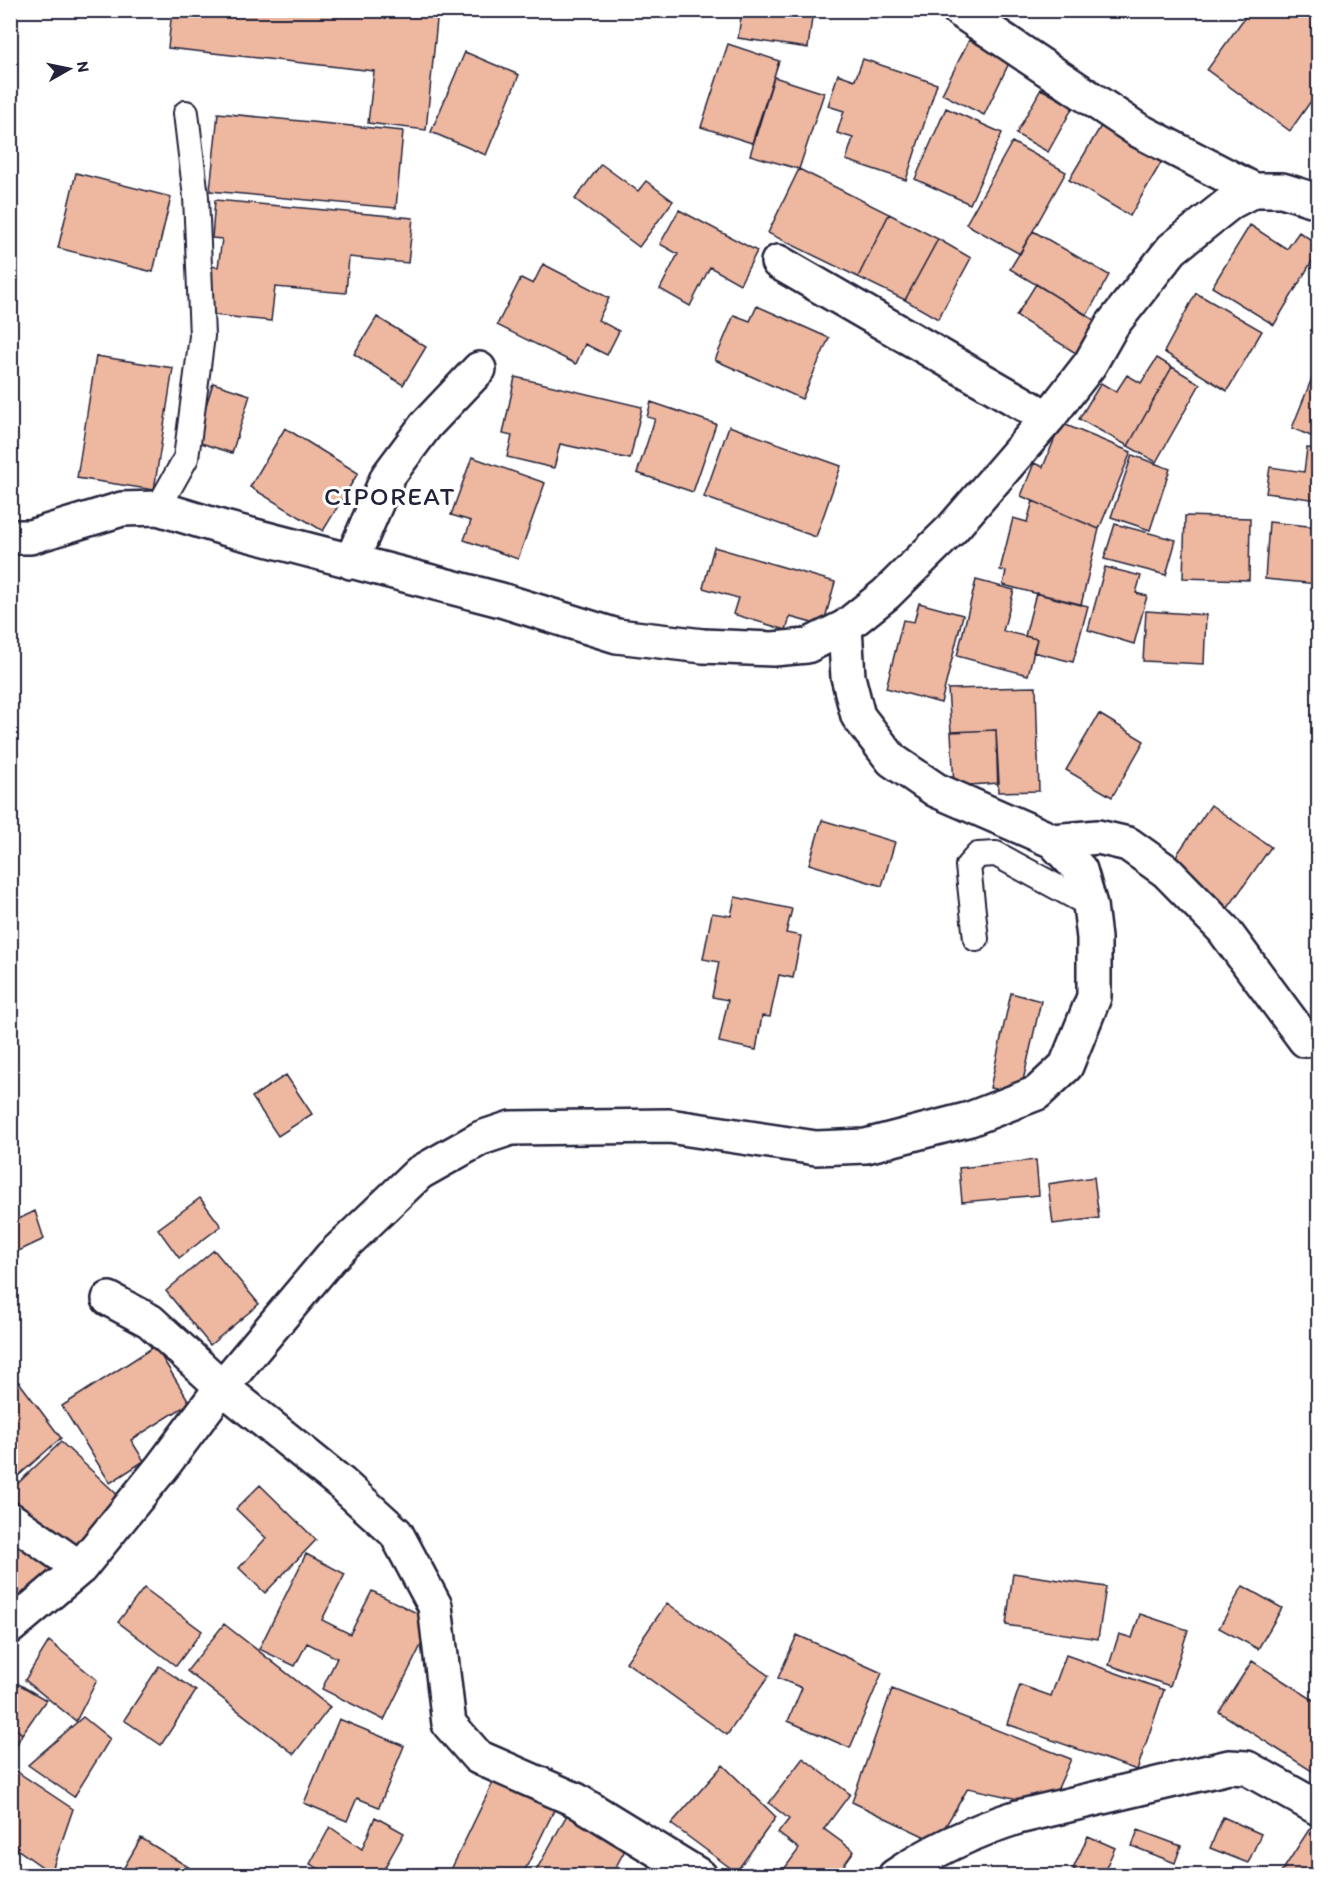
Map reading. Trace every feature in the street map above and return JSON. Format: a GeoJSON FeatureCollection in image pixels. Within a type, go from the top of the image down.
{"type":"FeatureCollection","features":[{"type":"Feature","properties":{"kind":"street"},"geometry":{"type":"LineString","coordinates":[[959,10],[1138,130],[1254,190],[1282,190],[1318,201]]}},
{"type":"Feature","properties":{"kind":"street"},"geometry":{"type":"LineString","coordinates":[[10,537],[30,537],[122,509],[158,508],[351,562],[501,600],[617,636],[703,646],[773,649],[807,646],[845,627],[886,594],[952,529],[1048,418],[1090,364],[1112,325],[1172,249],[1231,202],[1254,190]]}},
{"type":"Feature","properties":{"kind":"street"},"geometry":{"type":"LineString","coordinates":[[778,262],[1048,418]]}},
{"type":"Feature","properties":{"kind":"street"},"geometry":{"type":"LineString","coordinates":[[351,562],[388,476],[426,425],[479,369]]}},
{"type":"Feature","properties":{"kind":"street"},"geometry":{"type":"LineString","coordinates":[[10,1627],[80,1568],[162,1467],[222,1387],[331,1257],[419,1173],[481,1138],[511,1128],[669,1126],[816,1148],[866,1146],[970,1119],[1036,1093],[1066,1066],[1094,998],[1094,938],[1090,905],[1080,870],[1053,840],[936,790],[892,760],[858,716],[848,676],[845,627]]}},
{"type":"Feature","properties":{"kind":"street"},"geometry":{"type":"LineString","coordinates":[[1053,840],[1098,837],[1128,844],[1166,871],[1223,929],[1305,1040]]}},
{"type":"Feature","properties":{"kind":"street"},"geometry":{"type":"LineString","coordinates":[[109,1299],[150,1321],[222,1387],[341,1483],[396,1533],[435,1606],[449,1724],[478,1756],[576,1800],[700,1875]]}},
{"type":"Feature","properties":{"kind":"street"},"geometry":{"type":"LineString","coordinates":[[10,1519],[80,1568]]}},
{"type":"Feature","properties":{"kind":"street"},"geometry":{"type":"LineString","coordinates":[[895,1875],[934,1852],[986,1827],[1018,1817],[1229,1767],[1247,1768],[1318,1808]]}},
{"type":"Feature","properties":{"kind":"lane"},"geometry":{"type":"LineString","coordinates":[[158,508],[186,458],[202,336],[196,197],[186,113]]}},
{"type":"Feature","properties":{"kind":"lane"},"geometry":{"type":"LineString","coordinates":[[976,939],[968,866],[978,855],[996,854],[1090,905]]}},
{"type":"Feature","properties":{"kind":"building"},"geometry":{"type":"Polygon","coordinates":[[[172,10],[438,10],[426,130],[368,123],[374,71],[168,48],[172,10]]]}},
{"type":"Feature","properties":{"kind":"building"},"geometry":{"type":"Polygon","coordinates":[[[742,10],[813,10],[808,48],[738,38],[742,10]]]}},
{"type":"Feature","properties":{"kind":"building"},"geometry":{"type":"Polygon","coordinates":[[[1250,10],[1318,10],[1318,17],[1311,28],[1318,33],[1318,91],[1290,131],[1207,70],[1250,10]]]}},
{"type":"Feature","properties":{"kind":"building"},"geometry":{"type":"Polygon","coordinates":[[[969,40],[1010,61],[984,115],[942,94],[969,40]]]}},
{"type":"Feature","properties":{"kind":"building"},"geometry":{"type":"Polygon","coordinates":[[[728,44],[779,61],[752,143],[701,127],[728,44]]]}},
{"type":"Feature","properties":{"kind":"building"},"geometry":{"type":"Polygon","coordinates":[[[465,52],[519,75],[486,155],[431,132],[465,52]]]}},
{"type":"Feature","properties":{"kind":"building"},"geometry":{"type":"Polygon","coordinates":[[[863,59],[937,84],[906,180],[846,160],[853,138],[837,133],[844,111],[828,106],[838,74],[855,80],[863,59]]]}},
{"type":"Feature","properties":{"kind":"building"},"geometry":{"type":"Polygon","coordinates":[[[774,77],[824,93],[799,169],[750,155],[774,77]]]}},
{"type":"Feature","properties":{"kind":"building"},"geometry":{"type":"Polygon","coordinates":[[[1041,89],[1073,107],[1048,152],[1016,134],[1041,89]]]}},
{"type":"Feature","properties":{"kind":"building"},"geometry":{"type":"Polygon","coordinates":[[[946,108],[1002,133],[970,204],[915,179],[946,108]]]}},
{"type":"Feature","properties":{"kind":"building"},"geometry":{"type":"Polygon","coordinates":[[[218,113],[403,131],[396,208],[210,191],[218,113]]]}},
{"type":"Feature","properties":{"kind":"building"},"geometry":{"type":"Polygon","coordinates":[[[1105,119],[1165,156],[1130,216],[1069,180],[1105,119]]]}},
{"type":"Feature","properties":{"kind":"building"},"geometry":{"type":"Polygon","coordinates":[[[1012,142],[1066,172],[1020,254],[966,224],[1012,142]]]}},
{"type":"Feature","properties":{"kind":"building"},"geometry":{"type":"Polygon","coordinates":[[[601,164],[638,191],[646,181],[673,201],[639,247],[575,199],[601,164]]]}},
{"type":"Feature","properties":{"kind":"building"},"geometry":{"type":"Polygon","coordinates":[[[799,169],[889,214],[858,277],[768,233],[799,169]]]}},
{"type":"Feature","properties":{"kind":"building"},"geometry":{"type":"Polygon","coordinates":[[[76,173],[171,197],[153,272],[58,248],[76,173]]]}},
{"type":"Feature","properties":{"kind":"building"},"geometry":{"type":"Polygon","coordinates":[[[215,200],[413,218],[408,263],[349,257],[346,293],[275,287],[271,321],[204,314],[209,266],[218,267],[222,239],[212,238],[215,200]]]}},
{"type":"Feature","properties":{"kind":"building"},"geometry":{"type":"Polygon","coordinates":[[[679,210],[757,251],[740,284],[710,267],[690,306],[660,289],[678,254],[660,244],[679,210]]]}},
{"type":"Feature","properties":{"kind":"building"},"geometry":{"type":"Polygon","coordinates":[[[889,214],[938,239],[905,300],[858,277],[889,214]]]}},
{"type":"Feature","properties":{"kind":"building"},"geometry":{"type":"Polygon","coordinates":[[[1250,225],[1287,249],[1299,232],[1318,244],[1318,251],[1274,325],[1212,287],[1250,225]]]}},
{"type":"Feature","properties":{"kind":"building"},"geometry":{"type":"Polygon","coordinates":[[[1033,231],[1109,275],[1087,315],[1010,269],[1033,231]]]}},
{"type":"Feature","properties":{"kind":"building"},"geometry":{"type":"Polygon","coordinates":[[[938,239],[971,258],[938,319],[905,300],[938,239]]]}},
{"type":"Feature","properties":{"kind":"building"},"geometry":{"type":"Polygon","coordinates":[[[543,264],[609,298],[598,320],[619,331],[607,355],[585,344],[576,364],[497,325],[521,278],[533,284],[543,264]]]}},
{"type":"Feature","properties":{"kind":"building"},"geometry":{"type":"Polygon","coordinates":[[[1036,284],[1107,328],[1087,360],[1016,316],[1036,284]]]}},
{"type":"Feature","properties":{"kind":"building"},"geometry":{"type":"Polygon","coordinates":[[[1196,293],[1262,331],[1227,391],[1164,352],[1196,293]]]}},
{"type":"Feature","properties":{"kind":"building"},"geometry":{"type":"Polygon","coordinates":[[[757,306],[829,338],[802,399],[715,360],[734,315],[750,321],[757,306]]]}},
{"type":"Feature","properties":{"kind":"building"},"geometry":{"type":"Polygon","coordinates":[[[377,317],[426,347],[403,385],[354,354],[377,317]]]}},
{"type":"Feature","properties":{"kind":"building"},"geometry":{"type":"Polygon","coordinates":[[[96,356],[173,368],[154,490],[77,478],[96,356]]]}},
{"type":"Feature","properties":{"kind":"building"},"geometry":{"type":"Polygon","coordinates":[[[1157,358],[1172,367],[1128,446],[1079,419],[1101,383],[1116,392],[1127,375],[1141,383],[1157,358]]]}},
{"type":"Feature","properties":{"kind":"building"},"geometry":{"type":"Polygon","coordinates":[[[1318,363],[1318,439],[1292,428],[1318,363]]]}},
{"type":"Feature","properties":{"kind":"building"},"geometry":{"type":"Polygon","coordinates":[[[1172,367],[1200,384],[1156,462],[1128,446],[1172,367]]]}},
{"type":"Feature","properties":{"kind":"building"},"geometry":{"type":"Polygon","coordinates":[[[515,377],[642,407],[630,459],[560,444],[554,468],[507,457],[512,436],[503,434],[515,377]]]}},
{"type":"Feature","properties":{"kind":"building"},"geometry":{"type":"Polygon","coordinates":[[[213,383],[250,395],[232,453],[195,441],[213,383]]]}},
{"type":"Feature","properties":{"kind":"building"},"geometry":{"type":"Polygon","coordinates":[[[651,402],[716,424],[693,492],[637,473],[655,419],[647,417],[651,402]]]}},
{"type":"Feature","properties":{"kind":"building"},"geometry":{"type":"Polygon","coordinates":[[[1061,423],[1131,452],[1099,529],[1021,496],[1034,463],[1043,467],[1061,423]]]}},
{"type":"Feature","properties":{"kind":"building"},"geometry":{"type":"Polygon","coordinates":[[[729,426],[841,466],[816,537],[704,497],[729,426]]]}},
{"type":"Feature","properties":{"kind":"building"},"geometry":{"type":"Polygon","coordinates":[[[285,428],[358,473],[323,531],[250,487],[285,428]]]}},
{"type":"Feature","properties":{"kind":"building"},"geometry":{"type":"Polygon","coordinates":[[[1307,448],[1318,449],[1318,500],[1266,493],[1270,467],[1304,472],[1307,448]]]}},
{"type":"Feature","properties":{"kind":"building"},"geometry":{"type":"Polygon","coordinates":[[[1132,455],[1170,469],[1150,530],[1111,517],[1132,455]]]}},
{"type":"Feature","properties":{"kind":"building"},"geometry":{"type":"Polygon","coordinates":[[[472,457],[545,483],[518,559],[464,540],[471,521],[451,515],[472,457]]]}},
{"type":"Feature","properties":{"kind":"building"},"geometry":{"type":"Polygon","coordinates":[[[1033,501],[1099,529],[1081,605],[1003,585],[1006,571],[1000,570],[1013,518],[1027,522],[1033,501]]]}},
{"type":"Feature","properties":{"kind":"building"},"geometry":{"type":"Polygon","coordinates":[[[1185,516],[1250,518],[1249,580],[1183,578],[1185,516]]]}},
{"type":"Feature","properties":{"kind":"building"},"geometry":{"type":"Polygon","coordinates":[[[1269,522],[1318,527],[1318,584],[1265,579],[1269,522]]]}},
{"type":"Feature","properties":{"kind":"building"},"geometry":{"type":"Polygon","coordinates":[[[1115,524],[1176,540],[1166,575],[1104,559],[1115,524]]]}},
{"type":"Feature","properties":{"kind":"building"},"geometry":{"type":"Polygon","coordinates":[[[714,547],[835,582],[823,626],[790,617],[786,630],[733,614],[738,598],[703,588],[714,547]]]}},
{"type":"Feature","properties":{"kind":"building"},"geometry":{"type":"Polygon","coordinates":[[[1105,567],[1141,576],[1136,593],[1147,596],[1134,644],[1088,630],[1105,567]]]}},
{"type":"Feature","properties":{"kind":"building"},"geometry":{"type":"Polygon","coordinates":[[[976,580],[1014,590],[1003,631],[1037,639],[1028,675],[957,656],[976,580]]]}},
{"type":"Feature","properties":{"kind":"building"},"geometry":{"type":"Polygon","coordinates":[[[1036,593],[1088,606],[1073,662],[1033,652],[1037,639],[1025,636],[1036,593]]]}},
{"type":"Feature","properties":{"kind":"building"},"geometry":{"type":"Polygon","coordinates":[[[919,603],[963,615],[941,703],[886,688],[903,620],[914,622],[919,603]]]}},
{"type":"Feature","properties":{"kind":"building"},"geometry":{"type":"Polygon","coordinates":[[[1146,611],[1206,615],[1204,664],[1143,661],[1146,611]]]}},
{"type":"Feature","properties":{"kind":"building"},"geometry":{"type":"Polygon","coordinates":[[[1036,687],[1039,791],[998,792],[996,730],[951,732],[948,689],[1036,687]]]}},
{"type":"Feature","properties":{"kind":"building"},"geometry":{"type":"Polygon","coordinates":[[[1099,714],[1144,741],[1112,797],[1066,770],[1099,714]]]}},
{"type":"Feature","properties":{"kind":"building"},"geometry":{"type":"Polygon","coordinates":[[[996,730],[999,783],[954,786],[951,732],[996,730]]]}},
{"type":"Feature","properties":{"kind":"building"},"geometry":{"type":"Polygon","coordinates":[[[1211,805],[1271,847],[1228,908],[1169,866],[1211,805]]]}},
{"type":"Feature","properties":{"kind":"building"},"geometry":{"type":"Polygon","coordinates":[[[822,820],[895,842],[882,886],[809,864],[822,820]]]}},
{"type":"Feature","properties":{"kind":"building"},"geometry":{"type":"Polygon","coordinates":[[[735,897],[792,909],[786,933],[801,936],[793,978],[779,975],[770,1017],[762,1016],[756,1050],[719,1042],[728,1000],[712,997],[719,962],[703,959],[712,913],[731,916],[735,897]]]}},
{"type":"Feature","properties":{"kind":"building"},"geometry":{"type":"Polygon","coordinates":[[[1011,993],[1041,1001],[1020,1094],[990,1088],[1011,993]]]}},
{"type":"Feature","properties":{"kind":"building"},"geometry":{"type":"Polygon","coordinates":[[[286,1075],[312,1114],[278,1136],[252,1097],[286,1075]]]}},
{"type":"Feature","properties":{"kind":"building"},"geometry":{"type":"Polygon","coordinates":[[[1036,1160],[1039,1195],[962,1202],[959,1168],[1036,1160]]]}},
{"type":"Feature","properties":{"kind":"building"},"geometry":{"type":"Polygon","coordinates":[[[1094,1177],[1099,1218],[1053,1224],[1048,1184],[1094,1177]]]}},
{"type":"Feature","properties":{"kind":"building"},"geometry":{"type":"Polygon","coordinates":[[[200,1198],[221,1226],[179,1258],[158,1229],[200,1198]]]}},
{"type":"Feature","properties":{"kind":"building"},"geometry":{"type":"Polygon","coordinates":[[[35,1211],[44,1239],[10,1255],[10,1223],[35,1211]]]}},
{"type":"Feature","properties":{"kind":"building"},"geometry":{"type":"Polygon","coordinates":[[[214,1250],[259,1304],[210,1345],[166,1291],[214,1250]]]}},
{"type":"Feature","properties":{"kind":"building"},"geometry":{"type":"Polygon","coordinates":[[[155,1346],[190,1403],[131,1440],[144,1461],[110,1483],[62,1406],[155,1346]]]}},
{"type":"Feature","properties":{"kind":"building"},"geometry":{"type":"Polygon","coordinates":[[[19,1382],[61,1438],[10,1483],[10,1388],[19,1382]]]}},
{"type":"Feature","properties":{"kind":"building"},"geometry":{"type":"Polygon","coordinates":[[[61,1442],[123,1500],[78,1560],[10,1508],[10,1491],[61,1442]]]}},
{"type":"Feature","properties":{"kind":"building"},"geometry":{"type":"Polygon","coordinates":[[[260,1485],[316,1540],[265,1593],[239,1568],[266,1538],[236,1509],[260,1485]]]}},
{"type":"Feature","properties":{"kind":"building"},"geometry":{"type":"Polygon","coordinates":[[[10,1538],[62,1569],[10,1616],[10,1538]]]}},
{"type":"Feature","properties":{"kind":"building"},"geometry":{"type":"Polygon","coordinates":[[[306,1554],[345,1574],[322,1620],[350,1634],[372,1591],[433,1621],[384,1720],[322,1689],[337,1658],[307,1643],[295,1666],[259,1649],[306,1554]]]}},
{"type":"Feature","properties":{"kind":"building"},"geometry":{"type":"Polygon","coordinates":[[[1013,1573],[1106,1587],[1098,1639],[1006,1625],[1013,1573]]]}},
{"type":"Feature","properties":{"kind":"building"},"geometry":{"type":"Polygon","coordinates":[[[1243,1586],[1282,1608],[1258,1649],[1219,1628],[1243,1586]]]}},
{"type":"Feature","properties":{"kind":"building"},"geometry":{"type":"Polygon","coordinates":[[[144,1588],[202,1631],[176,1666],[118,1622],[144,1588]]]}},
{"type":"Feature","properties":{"kind":"building"},"geometry":{"type":"Polygon","coordinates":[[[667,1603],[769,1676],[727,1735],[626,1662],[667,1603]]]}},
{"type":"Feature","properties":{"kind":"building"},"geometry":{"type":"Polygon","coordinates":[[[1140,1614],[1188,1630],[1170,1686],[1109,1665],[1119,1634],[1132,1638],[1140,1614]]]}},
{"type":"Feature","properties":{"kind":"building"},"geometry":{"type":"Polygon","coordinates":[[[224,1624],[330,1707],[294,1754],[187,1671],[224,1624]]]}},
{"type":"Feature","properties":{"kind":"building"},"geometry":{"type":"Polygon","coordinates":[[[797,1635],[882,1673],[850,1748],[788,1721],[802,1688],[778,1678],[797,1635]]]}},
{"type":"Feature","properties":{"kind":"building"},"geometry":{"type":"Polygon","coordinates":[[[49,1641],[97,1680],[76,1721],[25,1680],[49,1641]]]}},
{"type":"Feature","properties":{"kind":"building"},"geometry":{"type":"Polygon","coordinates":[[[1066,1655],[1164,1690],[1137,1770],[1007,1724],[1020,1685],[1051,1696],[1066,1655]]]}},
{"type":"Feature","properties":{"kind":"building"},"geometry":{"type":"Polygon","coordinates":[[[1252,1661],[1318,1703],[1318,1775],[1219,1712],[1252,1661]]]}},
{"type":"Feature","properties":{"kind":"building"},"geometry":{"type":"Polygon","coordinates":[[[159,1666],[196,1691],[161,1745],[124,1720],[159,1666]]]}},
{"type":"Feature","properties":{"kind":"building"},"geometry":{"type":"Polygon","coordinates":[[[10,1679],[46,1700],[22,1734],[10,1723],[10,1679]]]}},
{"type":"Feature","properties":{"kind":"building"},"geometry":{"type":"Polygon","coordinates":[[[892,1689],[1071,1759],[1050,1806],[968,1788],[936,1842],[852,1802],[892,1689]]]}},
{"type":"Feature","properties":{"kind":"building"},"geometry":{"type":"Polygon","coordinates":[[[83,1717],[110,1739],[74,1797],[28,1765],[83,1717]]]}},
{"type":"Feature","properties":{"kind":"building"},"geometry":{"type":"Polygon","coordinates":[[[339,1719],[404,1746],[379,1807],[357,1798],[347,1821],[304,1803],[339,1719]]]}},
{"type":"Feature","properties":{"kind":"building"},"geometry":{"type":"Polygon","coordinates":[[[10,1723],[22,1734],[10,1759],[10,1723]]]}},
{"type":"Feature","properties":{"kind":"building"},"geometry":{"type":"Polygon","coordinates":[[[803,1758],[850,1794],[824,1829],[854,1851],[836,1876],[779,1876],[799,1849],[778,1833],[789,1819],[769,1803],[803,1758]]]}},
{"type":"Feature","properties":{"kind":"building"},"geometry":{"type":"Polygon","coordinates":[[[723,1765],[776,1817],[736,1872],[671,1824],[723,1765]]]}},
{"type":"Feature","properties":{"kind":"building"},"geometry":{"type":"Polygon","coordinates":[[[10,1767],[73,1809],[51,1873],[10,1844],[10,1767]]]}},
{"type":"Feature","properties":{"kind":"building"},"geometry":{"type":"Polygon","coordinates":[[[499,1770],[559,1800],[522,1876],[448,1876],[499,1770]]]}},
{"type":"Feature","properties":{"kind":"building"},"geometry":{"type":"Polygon","coordinates":[[[568,1813],[626,1848],[611,1876],[533,1876],[568,1813]]]}},
{"type":"Feature","properties":{"kind":"building"},"geometry":{"type":"Polygon","coordinates":[[[375,1817],[404,1833],[380,1876],[333,1876],[310,1864],[330,1827],[362,1849],[375,1817]]]}},
{"type":"Feature","properties":{"kind":"building"},"geometry":{"type":"Polygon","coordinates":[[[1223,1817],[1261,1834],[1248,1863],[1210,1848],[1223,1817]]]}},
{"type":"Feature","properties":{"kind":"building"},"geometry":{"type":"Polygon","coordinates":[[[1310,1828],[1318,1834],[1318,1876],[1279,1876],[1310,1828]]]}},
{"type":"Feature","properties":{"kind":"building"},"geometry":{"type":"Polygon","coordinates":[[[1138,1830],[1181,1846],[1175,1863],[1132,1846],[1138,1830]]]}},
{"type":"Feature","properties":{"kind":"building"},"geometry":{"type":"Polygon","coordinates":[[[1088,1836],[1115,1848],[1102,1876],[1086,1876],[1073,1869],[1088,1836]]]}},
{"type":"Feature","properties":{"kind":"building"},"geometry":{"type":"Polygon","coordinates":[[[141,1838],[203,1876],[119,1876],[141,1838]]]}},
{"type":"Feature","properties":{"kind":"district","name":"CIPOREAT"},"geometry":{"type":"Point","coordinates":[390,496]}}]}
